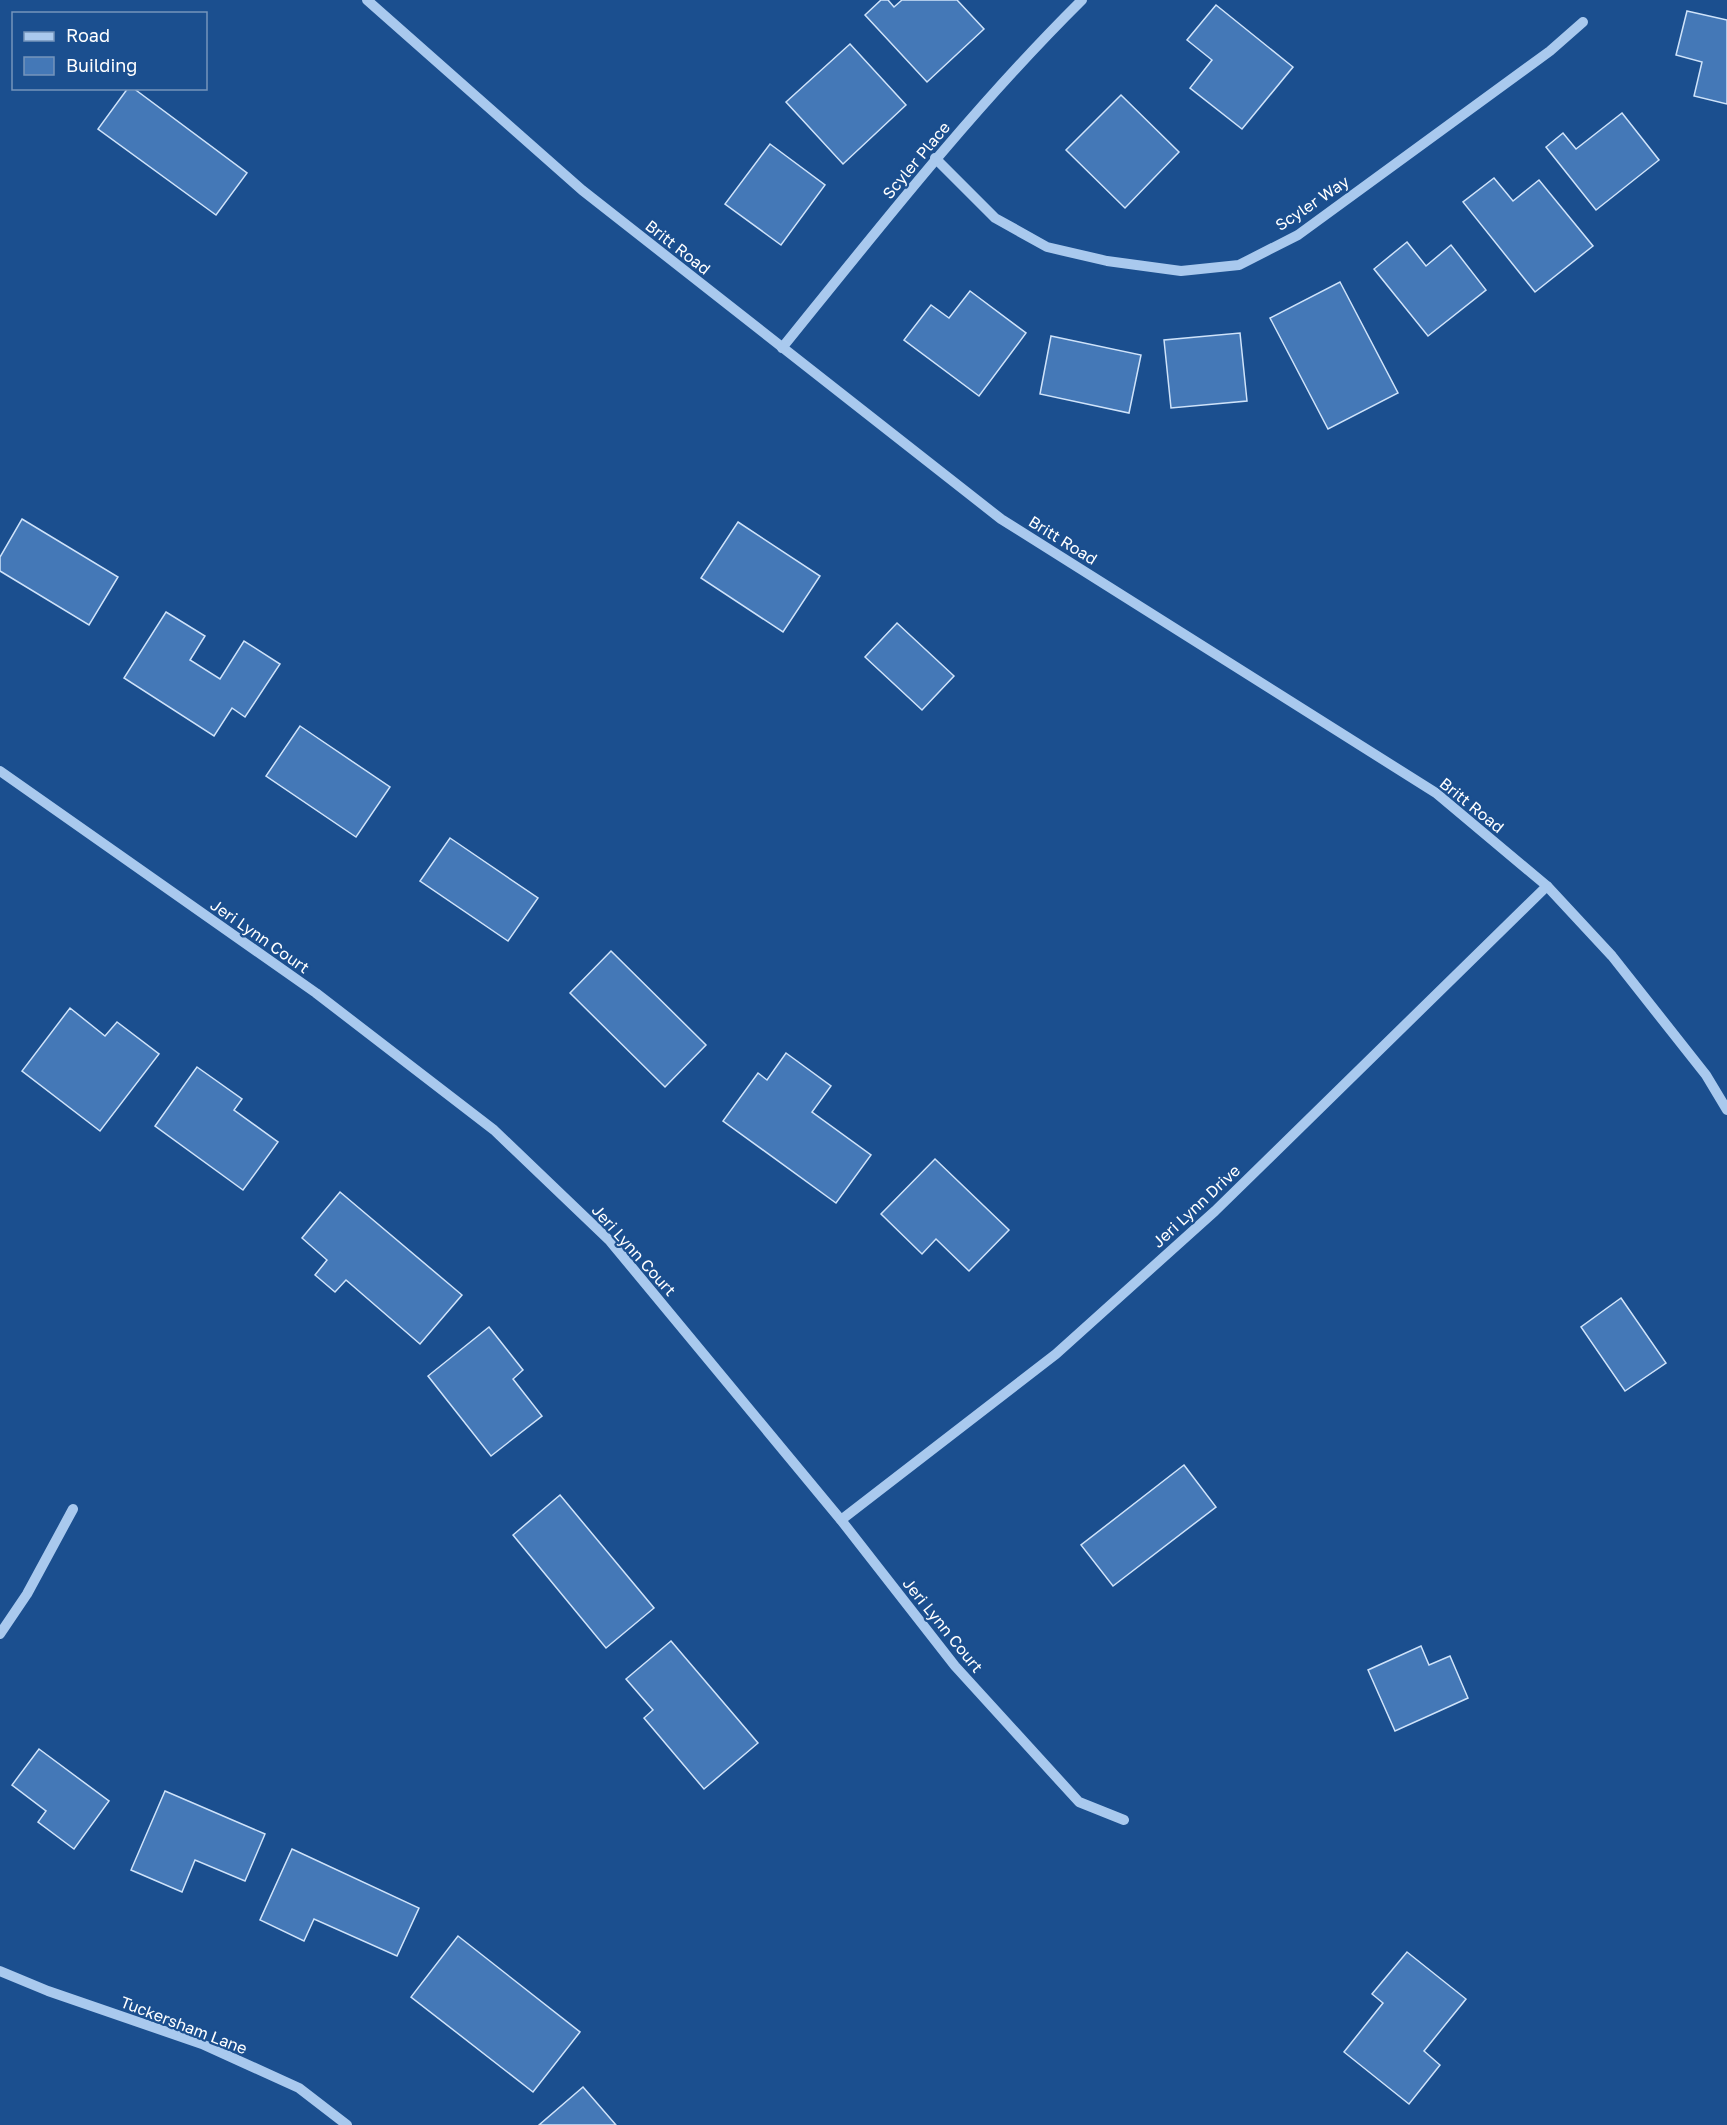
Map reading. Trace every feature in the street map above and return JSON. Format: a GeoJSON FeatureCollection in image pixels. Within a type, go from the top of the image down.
{"type":"FeatureCollection","features":[{"type":"Feature","properties":{"kind":"street","name":"Britt Road"},"geometry":{"type":"LineString","coordinates":[[367,0],[582,190],[1001,519],[1436,793],[1547,886],[1612,956],[1706,1075],[1727,1110]]}},
{"type":"Feature","properties":{"kind":"street","name":"Scyler Place"},"geometry":{"type":"LineString","coordinates":[[782,348],[935,158],[1030,52],[1082,0]]}},
{"type":"Feature","properties":{"kind":"street","name":"Scyler Way"},"geometry":{"type":"LineString","coordinates":[[935,158],[995,218],[1047,247],[1107,261],[1181,271],[1239,265],[1298,235],[1550,51],[1583,22]]}},
{"type":"Feature","properties":{"kind":"street","name":"Jeri Lynn Court"},"geometry":{"type":"LineString","coordinates":[[0,771],[316,993],[494,1130],[610,1241],[841,1520],[955,1666],[1079,1802],[1124,1820]]}},
{"type":"Feature","properties":{"kind":"street","name":"Jeri Lynn Drive"},"geometry":{"type":"LineString","coordinates":[[841,1520],[1056,1354],[1215,1211],[1547,886]]}},
{"type":"Feature","properties":{"kind":"street"},"geometry":{"type":"LineString","coordinates":[[0,1634],[27,1594],[73,1509]]}},
{"type":"Feature","properties":{"kind":"street","name":"Tuckersham Lane"},"geometry":{"type":"LineString","coordinates":[[0,1971],[48,1991],[202,2044],[299,2088],[347,2125]]}},
{"type":"Feature","properties":{"kind":"building"},"geometry":{"type":"Polygon","coordinates":[[[881,0],[888,0],[894,7],[902,0],[957,0],[984,29],[927,82],[865,15],[881,0]]]}},
{"type":"Feature","properties":{"kind":"building"},"geometry":{"type":"Polygon","coordinates":[[[1216,5],[1293,67],[1242,129],[1190,88],[1212,60],[1187,40],[1216,5]]]}},
{"type":"Feature","properties":{"kind":"building"},"geometry":{"type":"Polygon","coordinates":[[[1687,11],[1727,20],[1727,104],[1694,96],[1702,62],[1676,55],[1687,11]]]}},
{"type":"Feature","properties":{"kind":"building"},"geometry":{"type":"Polygon","coordinates":[[[850,44],[906,105],[843,164],[786,102],[850,44]]]}},
{"type":"Feature","properties":{"kind":"building"},"geometry":{"type":"Polygon","coordinates":[[[127,90],[136,90],[247,173],[216,215],[98,129],[127,90]]]}},
{"type":"Feature","properties":{"kind":"building"},"geometry":{"type":"Polygon","coordinates":[[[1121,95],[1179,152],[1125,208],[1066,150],[1121,95]]]}},
{"type":"Feature","properties":{"kind":"building"},"geometry":{"type":"Polygon","coordinates":[[[1622,113],[1659,160],[1596,210],[1546,147],[1563,133],[1576,149],[1622,113]]]}},
{"type":"Feature","properties":{"kind":"building"},"geometry":{"type":"Polygon","coordinates":[[[770,144],[825,185],[781,245],[725,204],[770,144]]]}},
{"type":"Feature","properties":{"kind":"building"},"geometry":{"type":"Polygon","coordinates":[[[1494,178],[1513,201],[1539,180],[1593,246],[1535,292],[1463,202],[1494,178]]]}},
{"type":"Feature","properties":{"kind":"building"},"geometry":{"type":"Polygon","coordinates":[[[1407,242],[1426,266],[1451,245],[1486,290],[1428,336],[1374,269],[1407,242]]]}},
{"type":"Feature","properties":{"kind":"building"},"geometry":{"type":"Polygon","coordinates":[[[1340,282],[1398,393],[1328,429],[1270,318],[1340,282]]]}},
{"type":"Feature","properties":{"kind":"building"},"geometry":{"type":"Polygon","coordinates":[[[970,291],[1026,333],[979,396],[904,340],[931,305],[949,318],[970,291]]]}},
{"type":"Feature","properties":{"kind":"building"},"geometry":{"type":"Polygon","coordinates":[[[1240,333],[1247,401],[1171,408],[1164,340],[1240,333]]]}},
{"type":"Feature","properties":{"kind":"building"},"geometry":{"type":"Polygon","coordinates":[[[1051,336],[1141,355],[1129,413],[1040,394],[1051,336]]]}},
{"type":"Feature","properties":{"kind":"building"},"geometry":{"type":"Polygon","coordinates":[[[22,519],[118,577],[89,625],[0,571],[0,557],[22,519]]]}},
{"type":"Feature","properties":{"kind":"building"},"geometry":{"type":"Polygon","coordinates":[[[738,522],[820,576],[783,632],[701,578],[738,522]]]}},
{"type":"Feature","properties":{"kind":"building"},"geometry":{"type":"Polygon","coordinates":[[[166,612],[205,636],[190,660],[220,679],[244,641],[280,664],[245,717],[232,708],[214,736],[124,678],[166,612]]]}},
{"type":"Feature","properties":{"kind":"building"},"geometry":{"type":"Polygon","coordinates":[[[897,623],[954,676],[922,710],[865,657],[897,623]]]}},
{"type":"Feature","properties":{"kind":"building"},"geometry":{"type":"Polygon","coordinates":[[[300,726],[390,787],[356,837],[266,776],[300,726]]]}},
{"type":"Feature","properties":{"kind":"building"},"geometry":{"type":"Polygon","coordinates":[[[450,838],[538,898],[508,941],[420,881],[450,838]]]}},
{"type":"Feature","properties":{"kind":"building"},"geometry":{"type":"Polygon","coordinates":[[[611,951],[706,1045],[665,1087],[570,993],[611,951]]]}},
{"type":"Feature","properties":{"kind":"building"},"geometry":{"type":"Polygon","coordinates":[[[70,1008],[105,1036],[117,1022],[159,1054],[100,1131],[22,1071],[70,1008]]]}},
{"type":"Feature","properties":{"kind":"building"},"geometry":{"type":"Polygon","coordinates":[[[786,1053],[831,1086],[812,1112],[871,1155],[836,1203],[723,1121],[758,1073],[767,1080],[786,1053]]]}},
{"type":"Feature","properties":{"kind":"building"},"geometry":{"type":"Polygon","coordinates":[[[197,1067],[242,1099],[234,1110],[278,1142],[243,1190],[155,1126],[197,1067]]]}},
{"type":"Feature","properties":{"kind":"building"},"geometry":{"type":"Polygon","coordinates":[[[935,1159],[1009,1230],[969,1271],[936,1239],[922,1254],[881,1214],[935,1159]]]}},
{"type":"Feature","properties":{"kind":"building"},"geometry":{"type":"Polygon","coordinates":[[[340,1192],[462,1295],[420,1344],[346,1280],[335,1292],[315,1275],[327,1260],[302,1238],[340,1192]]]}},
{"type":"Feature","properties":{"kind":"building"},"geometry":{"type":"Polygon","coordinates":[[[1621,1298],[1666,1363],[1625,1391],[1581,1327],[1621,1298]]]}},
{"type":"Feature","properties":{"kind":"building"},"geometry":{"type":"Polygon","coordinates":[[[489,1327],[523,1370],[513,1379],[542,1416],[491,1456],[428,1376],[489,1327]]]}},
{"type":"Feature","properties":{"kind":"building"},"geometry":{"type":"Polygon","coordinates":[[[1184,1465],[1216,1507],[1113,1586],[1081,1545],[1184,1465]]]}},
{"type":"Feature","properties":{"kind":"building"},"geometry":{"type":"Polygon","coordinates":[[[560,1495],[654,1608],[606,1648],[513,1535],[560,1495]]]}},
{"type":"Feature","properties":{"kind":"building"},"geometry":{"type":"Polygon","coordinates":[[[671,1641],[758,1743],[704,1789],[644,1718],[653,1710],[626,1679],[671,1641]]]}},
{"type":"Feature","properties":{"kind":"building"},"geometry":{"type":"Polygon","coordinates":[[[1421,1646],[1429,1665],[1450,1656],[1468,1698],[1395,1731],[1368,1670],[1421,1646]]]}},
{"type":"Feature","properties":{"kind":"building"},"geometry":{"type":"Polygon","coordinates":[[[39,1749],[109,1801],[74,1849],[38,1822],[46,1811],[12,1785],[39,1749]]]}},
{"type":"Feature","properties":{"kind":"building"},"geometry":{"type":"Polygon","coordinates":[[[165,1791],[265,1834],[245,1881],[195,1860],[182,1892],[131,1870],[165,1791]]]}},
{"type":"Feature","properties":{"kind":"building"},"geometry":{"type":"Polygon","coordinates":[[[292,1849],[419,1908],[397,1956],[314,1919],[304,1941],[260,1920],[292,1849]]]}},
{"type":"Feature","properties":{"kind":"building"},"geometry":{"type":"Polygon","coordinates":[[[458,1936],[580,2032],[533,2092],[411,1997],[458,1936]]]}},
{"type":"Feature","properties":{"kind":"building"},"geometry":{"type":"Polygon","coordinates":[[[1407,1952],[1466,1999],[1424,2051],[1440,2065],[1409,2104],[1344,2052],[1383,2003],[1372,1994],[1407,1952]]]}},
{"type":"Feature","properties":{"kind":"building"},"geometry":{"type":"Polygon","coordinates":[[[583,2087],[616,2125],[539,2125],[583,2087]]]}}]}
